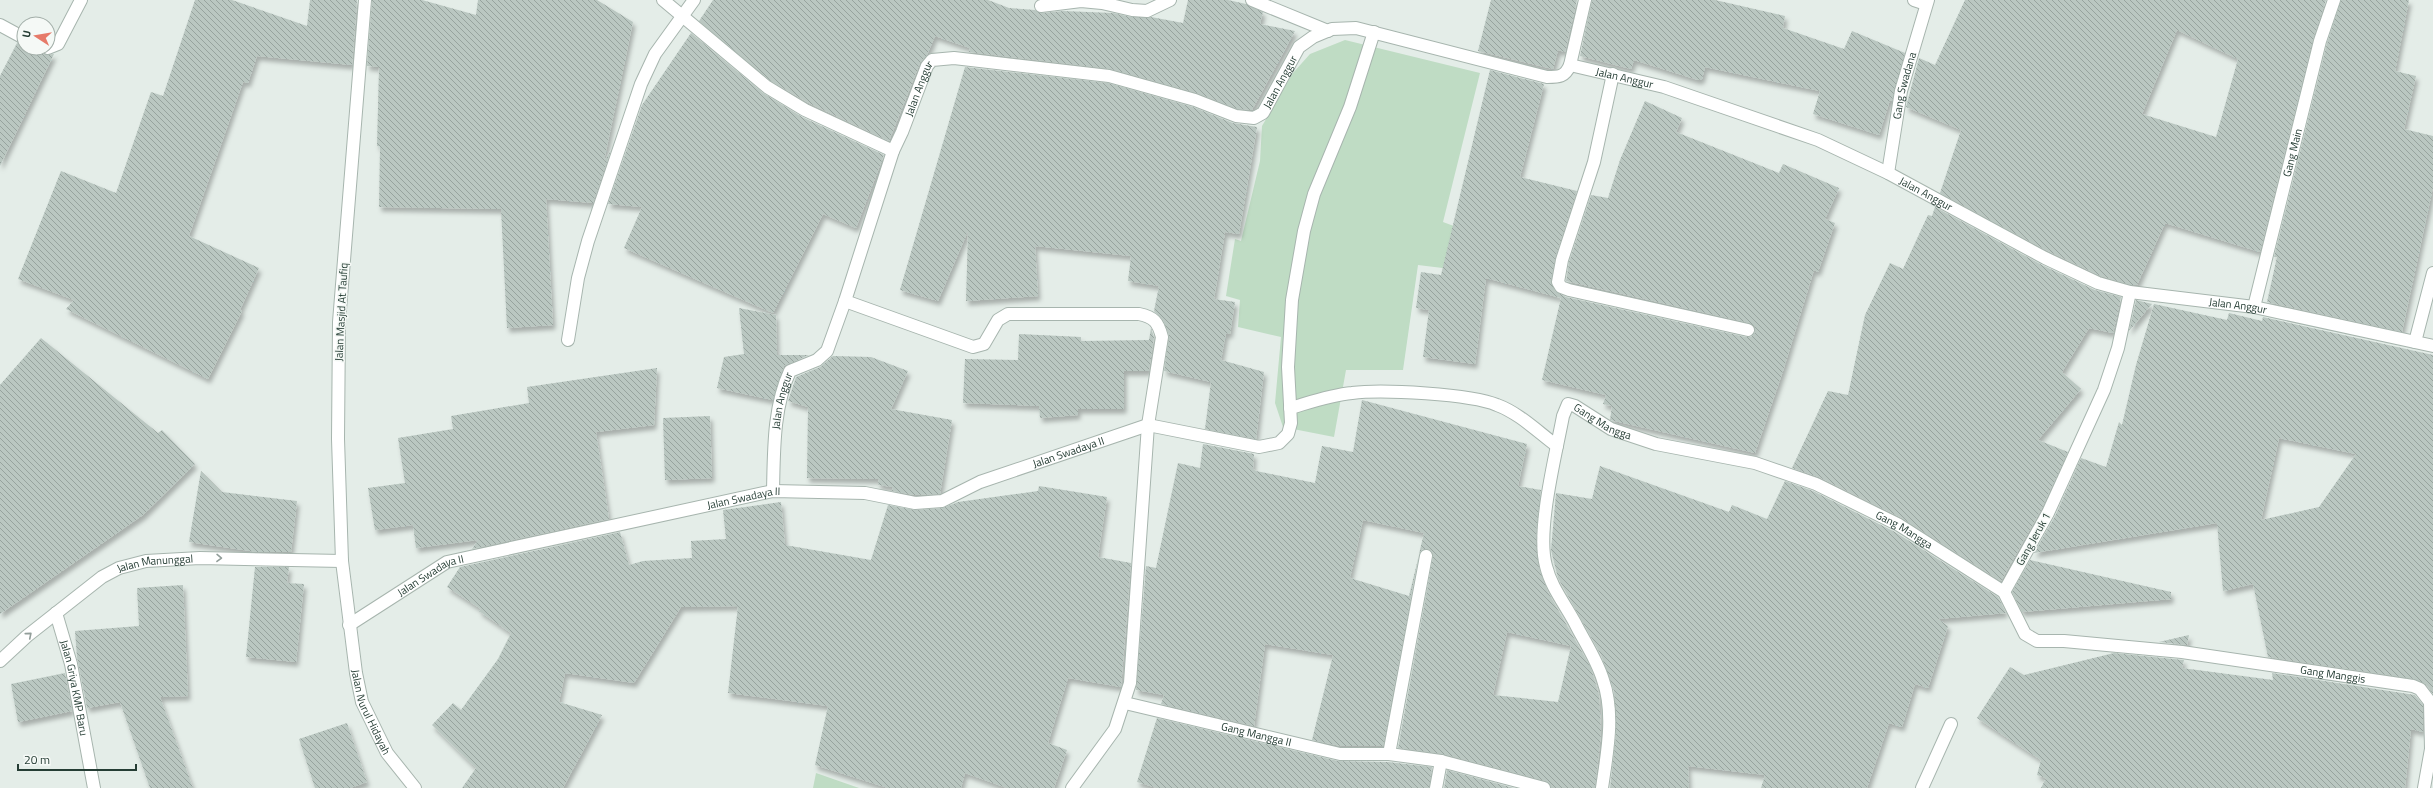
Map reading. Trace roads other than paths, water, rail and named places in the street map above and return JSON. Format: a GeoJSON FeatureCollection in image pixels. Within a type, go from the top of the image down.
{"type":"FeatureCollection","features":[{"type":"Feature","properties":{"kind":"street"},"geometry":{"type":"LineString","coordinates":[[56,45],[58,44],[81,0]]}},
{"type":"Feature","properties":{"kind":"street","name":"Jalan Masjid At Taufiq"},"geometry":{"type":"LineString","coordinates":[[349,625],[342,561],[338,439],[339,322],[365,0]]}},
{"type":"Feature","properties":{"kind":"street"},"geometry":{"type":"LineString","coordinates":[[663,0],[682,18],[767,87],[805,110],[893,151]]}},
{"type":"Feature","properties":{"kind":"street"},"geometry":{"type":"LineString","coordinates":[[568,340],[578,278],[588,241],[641,84],[655,54],[694,0]]}},
{"type":"Feature","properties":{"kind":"street"},"geometry":{"type":"LineString","coordinates":[[1041,6],[1081,1],[1147,11],[1170,0]]}},
{"type":"Feature","properties":{"kind":"street"},"geometry":{"type":"LineString","coordinates":[[1252,0],[1328,31]]}},
{"type":"Feature","properties":{"kind":"street"},"geometry":{"type":"LineString","coordinates":[[1570,65],[1585,0]]}},
{"type":"Feature","properties":{"kind":"street"},"geometry":{"type":"LineString","coordinates":[[1914,0],[1927,2]]}},
{"type":"Feature","properties":{"kind":"street","name":"Gang Main"},"geometry":{"type":"LineString","coordinates":[[2254,307],[2320,41],[2334,0]]}},
{"type":"Feature","properties":{"kind":"street","name":"Gang Swadana"},"geometry":{"type":"LineString","coordinates":[[1888,172],[1901,91],[1927,2]]}},
{"type":"Feature","properties":{"kind":"street"},"geometry":{"type":"LineString","coordinates":[[0,26],[16,34]]}},
{"type":"Feature","properties":{"kind":"street","name":"Jalan Anggur"},"geometry":{"type":"LineString","coordinates":[[773,491],[777,422],[784,383],[790,371],[817,360],[827,351],[845,301],[893,151],[902,132],[927,66],[932,60],[954,58],[1109,76],[1195,100],[1236,116],[1254,118],[1264,113],[1299,47],[1313,37],[1328,31],[1356,28],[1547,77],[1560,77],[1567,72],[1570,65],[1613,74],[1664,88],[1748,115],[1818,140],[1888,172],[2045,258],[2098,283],[2130,292],[2254,307],[2433,346]]}},
{"type":"Feature","properties":{"kind":"street"},"geometry":{"type":"LineString","coordinates":[[1148,425],[1241,444],[1268,446],[1279,443],[1288,434],[1290,408],[1288,367],[1292,300],[1304,231],[1314,194],[1350,107],[1374,32]]}},
{"type":"Feature","properties":{"kind":"street"},"geometry":{"type":"LineString","coordinates":[[1613,74],[1594,162],[1562,260],[1558,282],[1561,287],[1569,290],[1748,330]]}},
{"type":"Feature","properties":{"kind":"street"},"geometry":{"type":"LineString","coordinates":[[2416,342],[2433,273]]}},
{"type":"Feature","properties":{"kind":"street","name":"Gang Jeruk 1"},"geometry":{"type":"LineString","coordinates":[[2004,592],[2048,513],[2104,390],[2118,348],[2130,292]]}},
{"type":"Feature","properties":{"kind":"street"},"geometry":{"type":"LineString","coordinates":[[845,301],[973,347],[984,344],[998,320],[1008,314],[1139,314],[1152,316],[1159,324],[1162,337],[1148,425],[1130,683],[1125,703],[1115,729],[1072,788]]}},
{"type":"Feature","properties":{"kind":"street"},"geometry":{"type":"LineString","coordinates":[[1290,408],[1353,393],[1375,392],[1471,398],[1497,404],[1517,416],[1557,446]]}},
{"type":"Feature","properties":{"kind":"street","name":"Gang Mangga"},"geometry":{"type":"LineString","coordinates":[[1602,788],[1609,722],[1608,698],[1603,679],[1574,621],[1554,589],[1545,565],[1543,527],[1564,409],[1568,404],[1575,406],[1611,429],[1656,444],[1755,462],[1816,484],[1899,525],[2004,592]]}},
{"type":"Feature","properties":{"kind":"street","name":"Jalan Swadaya II"},"geometry":{"type":"LineString","coordinates":[[349,625],[447,562],[773,491],[864,493],[914,503],[942,501],[980,482],[1148,425]]}},
{"type":"Feature","properties":{"kind":"street"},"geometry":{"type":"LineString","coordinates":[[1389,754],[1426,556]]}},
{"type":"Feature","properties":{"kind":"street","name":"Jalan Manunggal"},"geometry":{"type":"LineString","coordinates":[[0,661],[56,612],[102,577],[120,568],[146,561],[200,558],[342,561]]}},
{"type":"Feature","properties":{"kind":"street","name":"Gang Manggis"},"geometry":{"type":"LineString","coordinates":[[2004,592],[2025,634],[2037,641],[2064,641],[2182,652],[2413,686],[2420,690],[2430,702],[2432,749],[2424,788]]}},
{"type":"Feature","properties":{"kind":"street","name":"Jalan Griya KMP Baru"},"geometry":{"type":"LineString","coordinates":[[56,612],[71,664],[94,788]]}},
{"type":"Feature","properties":{"kind":"street","name":"Jalan Nurul Hidayah"},"geometry":{"type":"LineString","coordinates":[[349,625],[362,702],[387,753],[415,788]]}},
{"type":"Feature","properties":{"kind":"street","name":"Gang Mangga II"},"geometry":{"type":"LineString","coordinates":[[1125,703],[1340,754],[1389,754],[1441,761],[1544,788]]}},
{"type":"Feature","properties":{"kind":"street"},"geometry":{"type":"LineString","coordinates":[[1922,788],[1951,724]]}},
{"type":"Feature","properties":{"kind":"street"},"geometry":{"type":"LineString","coordinates":[[1436,788],[1441,761]]}}]}
